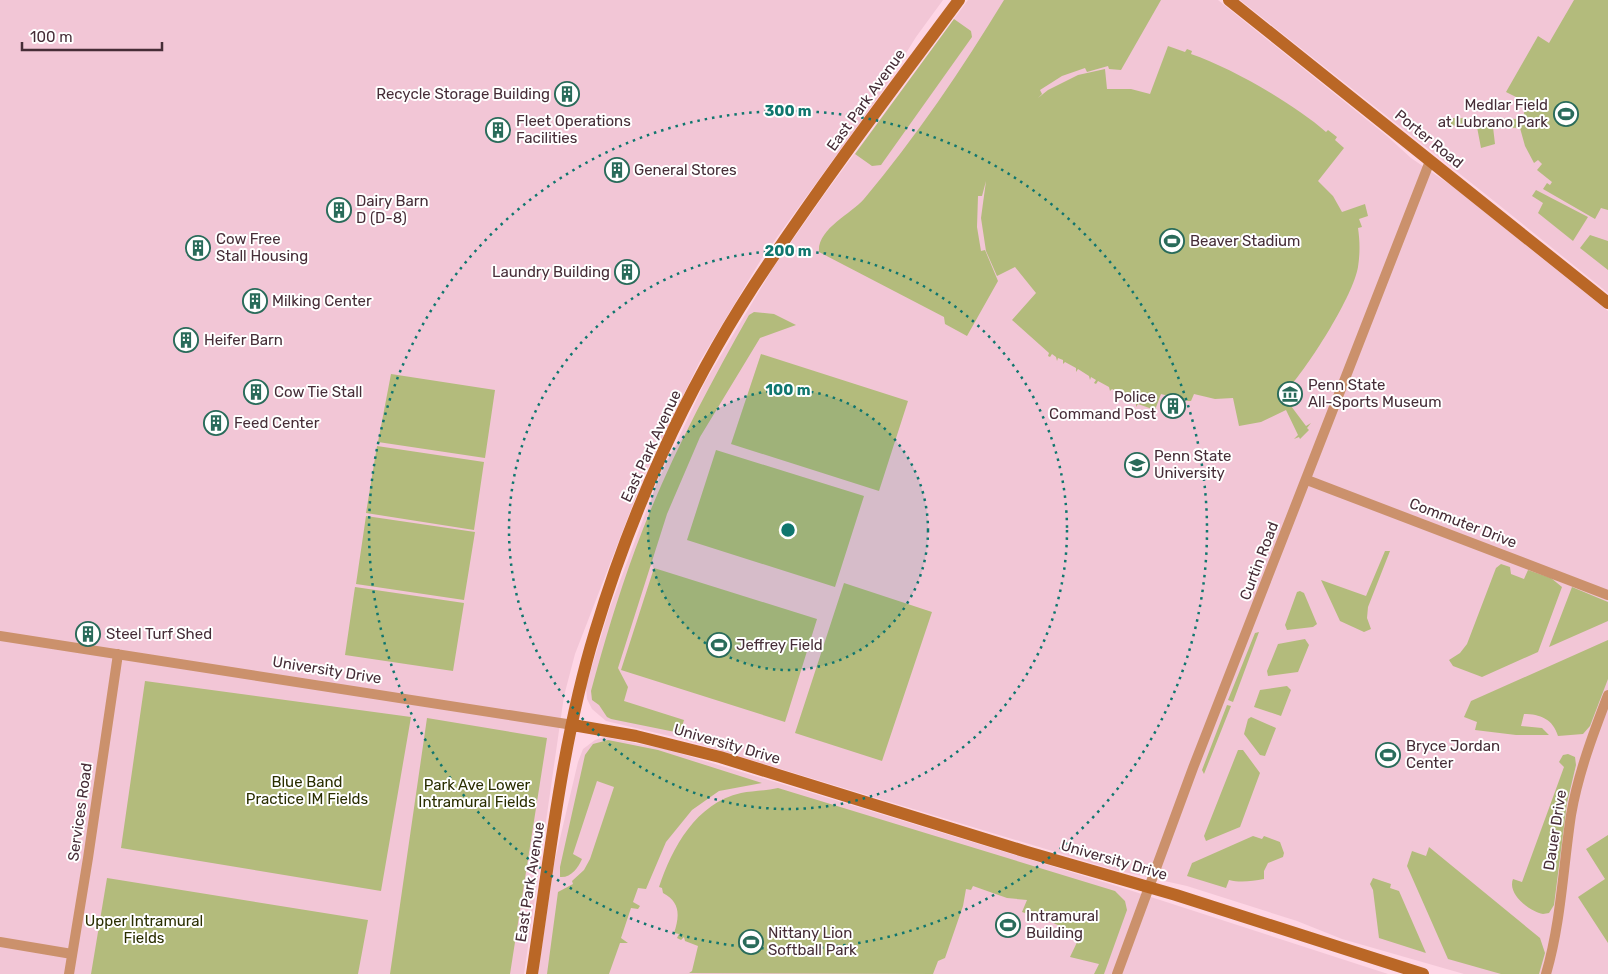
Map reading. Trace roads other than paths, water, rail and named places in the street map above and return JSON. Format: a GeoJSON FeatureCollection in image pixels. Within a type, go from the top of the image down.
{"type":"FeatureCollection","features":[{"type":"Feature","properties":{"kind":"main road","name":"East Park Avenue"},"geometry":{"type":"LineString","coordinates":[[532,974],[550,850],[587,660],[614,575],[649,486],[693,393],[729,327],[773,258],[959,0]]}},
{"type":"Feature","properties":{"kind":"main road","name":"Porter Road"},"geometry":{"type":"LineString","coordinates":[[1229,0],[1608,303]]}},
{"type":"Feature","properties":{"kind":"main road","name":"University Drive"},"geometry":{"type":"LineString","coordinates":[[573,725],[636,736],[720,758],[1150,888],[1423,974]]}},
{"type":"Feature","properties":{"kind":"street","name":"Curtin Road"},"geometry":{"type":"LineString","coordinates":[[1117,974],[1193,768],[1307,480],[1430,160]]}},
{"type":"Feature","properties":{"kind":"street","name":"Commuter Drive"},"geometry":{"type":"LineString","coordinates":[[1307,480],[1608,595]]}},
{"type":"Feature","properties":{"kind":"street","name":"University Drive"},"geometry":{"type":"LineString","coordinates":[[0,636],[573,725]]}},
{"type":"Feature","properties":{"kind":"street","name":"Services Road"},"geometry":{"type":"LineString","coordinates":[[69,974],[118,654]]}},
{"type":"Feature","properties":{"kind":"street","name":"Dauer Drive"},"geometry":{"type":"LineString","coordinates":[[1546,974],[1555,939],[1576,790],[1608,695]]}},
{"type":"Feature","properties":{"kind":"street"},"geometry":{"type":"LineString","coordinates":[[0,942],[72,954]]}},
{"type":"Feature","properties":{"kind":"place","name":"Recycle Storage Building"},"geometry":{"type":"Point","coordinates":[567,94]}},
{"type":"Feature","properties":{"kind":"place","name":"Medlar Field at Lubrano Park"},"geometry":{"type":"Point","coordinates":[1566,114]}},
{"type":"Feature","properties":{"kind":"place","name":"Fleet Operations Facilities"},"geometry":{"type":"Point","coordinates":[498,130]}},
{"type":"Feature","properties":{"kind":"place","name":"General Stores"},"geometry":{"type":"Point","coordinates":[617,170]}},
{"type":"Feature","properties":{"kind":"place","name":"Dairy Barn D (D-8)"},"geometry":{"type":"Point","coordinates":[339,210]}},
{"type":"Feature","properties":{"kind":"place","name":"Beaver Stadium"},"geometry":{"type":"Point","coordinates":[1172,241]}},
{"type":"Feature","properties":{"kind":"place","name":"Cow Free Stall Housing"},"geometry":{"type":"Point","coordinates":[198,248]}},
{"type":"Feature","properties":{"kind":"place","name":"Laundry Building"},"geometry":{"type":"Point","coordinates":[627,272]}},
{"type":"Feature","properties":{"kind":"place","name":"Milking Center"},"geometry":{"type":"Point","coordinates":[255,301]}},
{"type":"Feature","properties":{"kind":"place","name":"Heifer Barn"},"geometry":{"type":"Point","coordinates":[186,340]}},
{"type":"Feature","properties":{"kind":"place","name":"Cow Tie Stall"},"geometry":{"type":"Point","coordinates":[256,392]}},
{"type":"Feature","properties":{"kind":"place","name":"Penn State All-Sports Museum"},"geometry":{"type":"Point","coordinates":[1290,394]}},
{"type":"Feature","properties":{"kind":"place","name":"Police Command Post"},"geometry":{"type":"Point","coordinates":[1173,406]}},
{"type":"Feature","properties":{"kind":"place","name":"Feed Center"},"geometry":{"type":"Point","coordinates":[216,423]}},
{"type":"Feature","properties":{"kind":"place","name":"Penn State University"},"geometry":{"type":"Point","coordinates":[1137,465]}},
{"type":"Feature","properties":{"kind":"place","name":"Steel Turf Shed"},"geometry":{"type":"Point","coordinates":[88,634]}},
{"type":"Feature","properties":{"kind":"place","name":"Jeffrey Field"},"geometry":{"type":"Point","coordinates":[719,645]}},
{"type":"Feature","properties":{"kind":"place","name":"Bryce Jordan Center"},"geometry":{"type":"Point","coordinates":[1388,755]}},
{"type":"Feature","properties":{"kind":"place","name":"Intramural Building"},"geometry":{"type":"Point","coordinates":[1008,925]}},
{"type":"Feature","properties":{"kind":"place","name":"Nittany Lion Softball Park"},"geometry":{"type":"Point","coordinates":[751,942]}},
{"type":"Feature","properties":{"kind":"park label","name":"Blue Band Practice IM Fields"},"geometry":{"type":"Point","coordinates":[307,790]}},
{"type":"Feature","properties":{"kind":"park label","name":"Park Ave Lower Intramural Fields"},"geometry":{"type":"Point","coordinates":[477,794]}},
{"type":"Feature","properties":{"kind":"park label","name":"Upper Intramural Fields"},"geometry":{"type":"Point","coordinates":[144,930]}}]}
